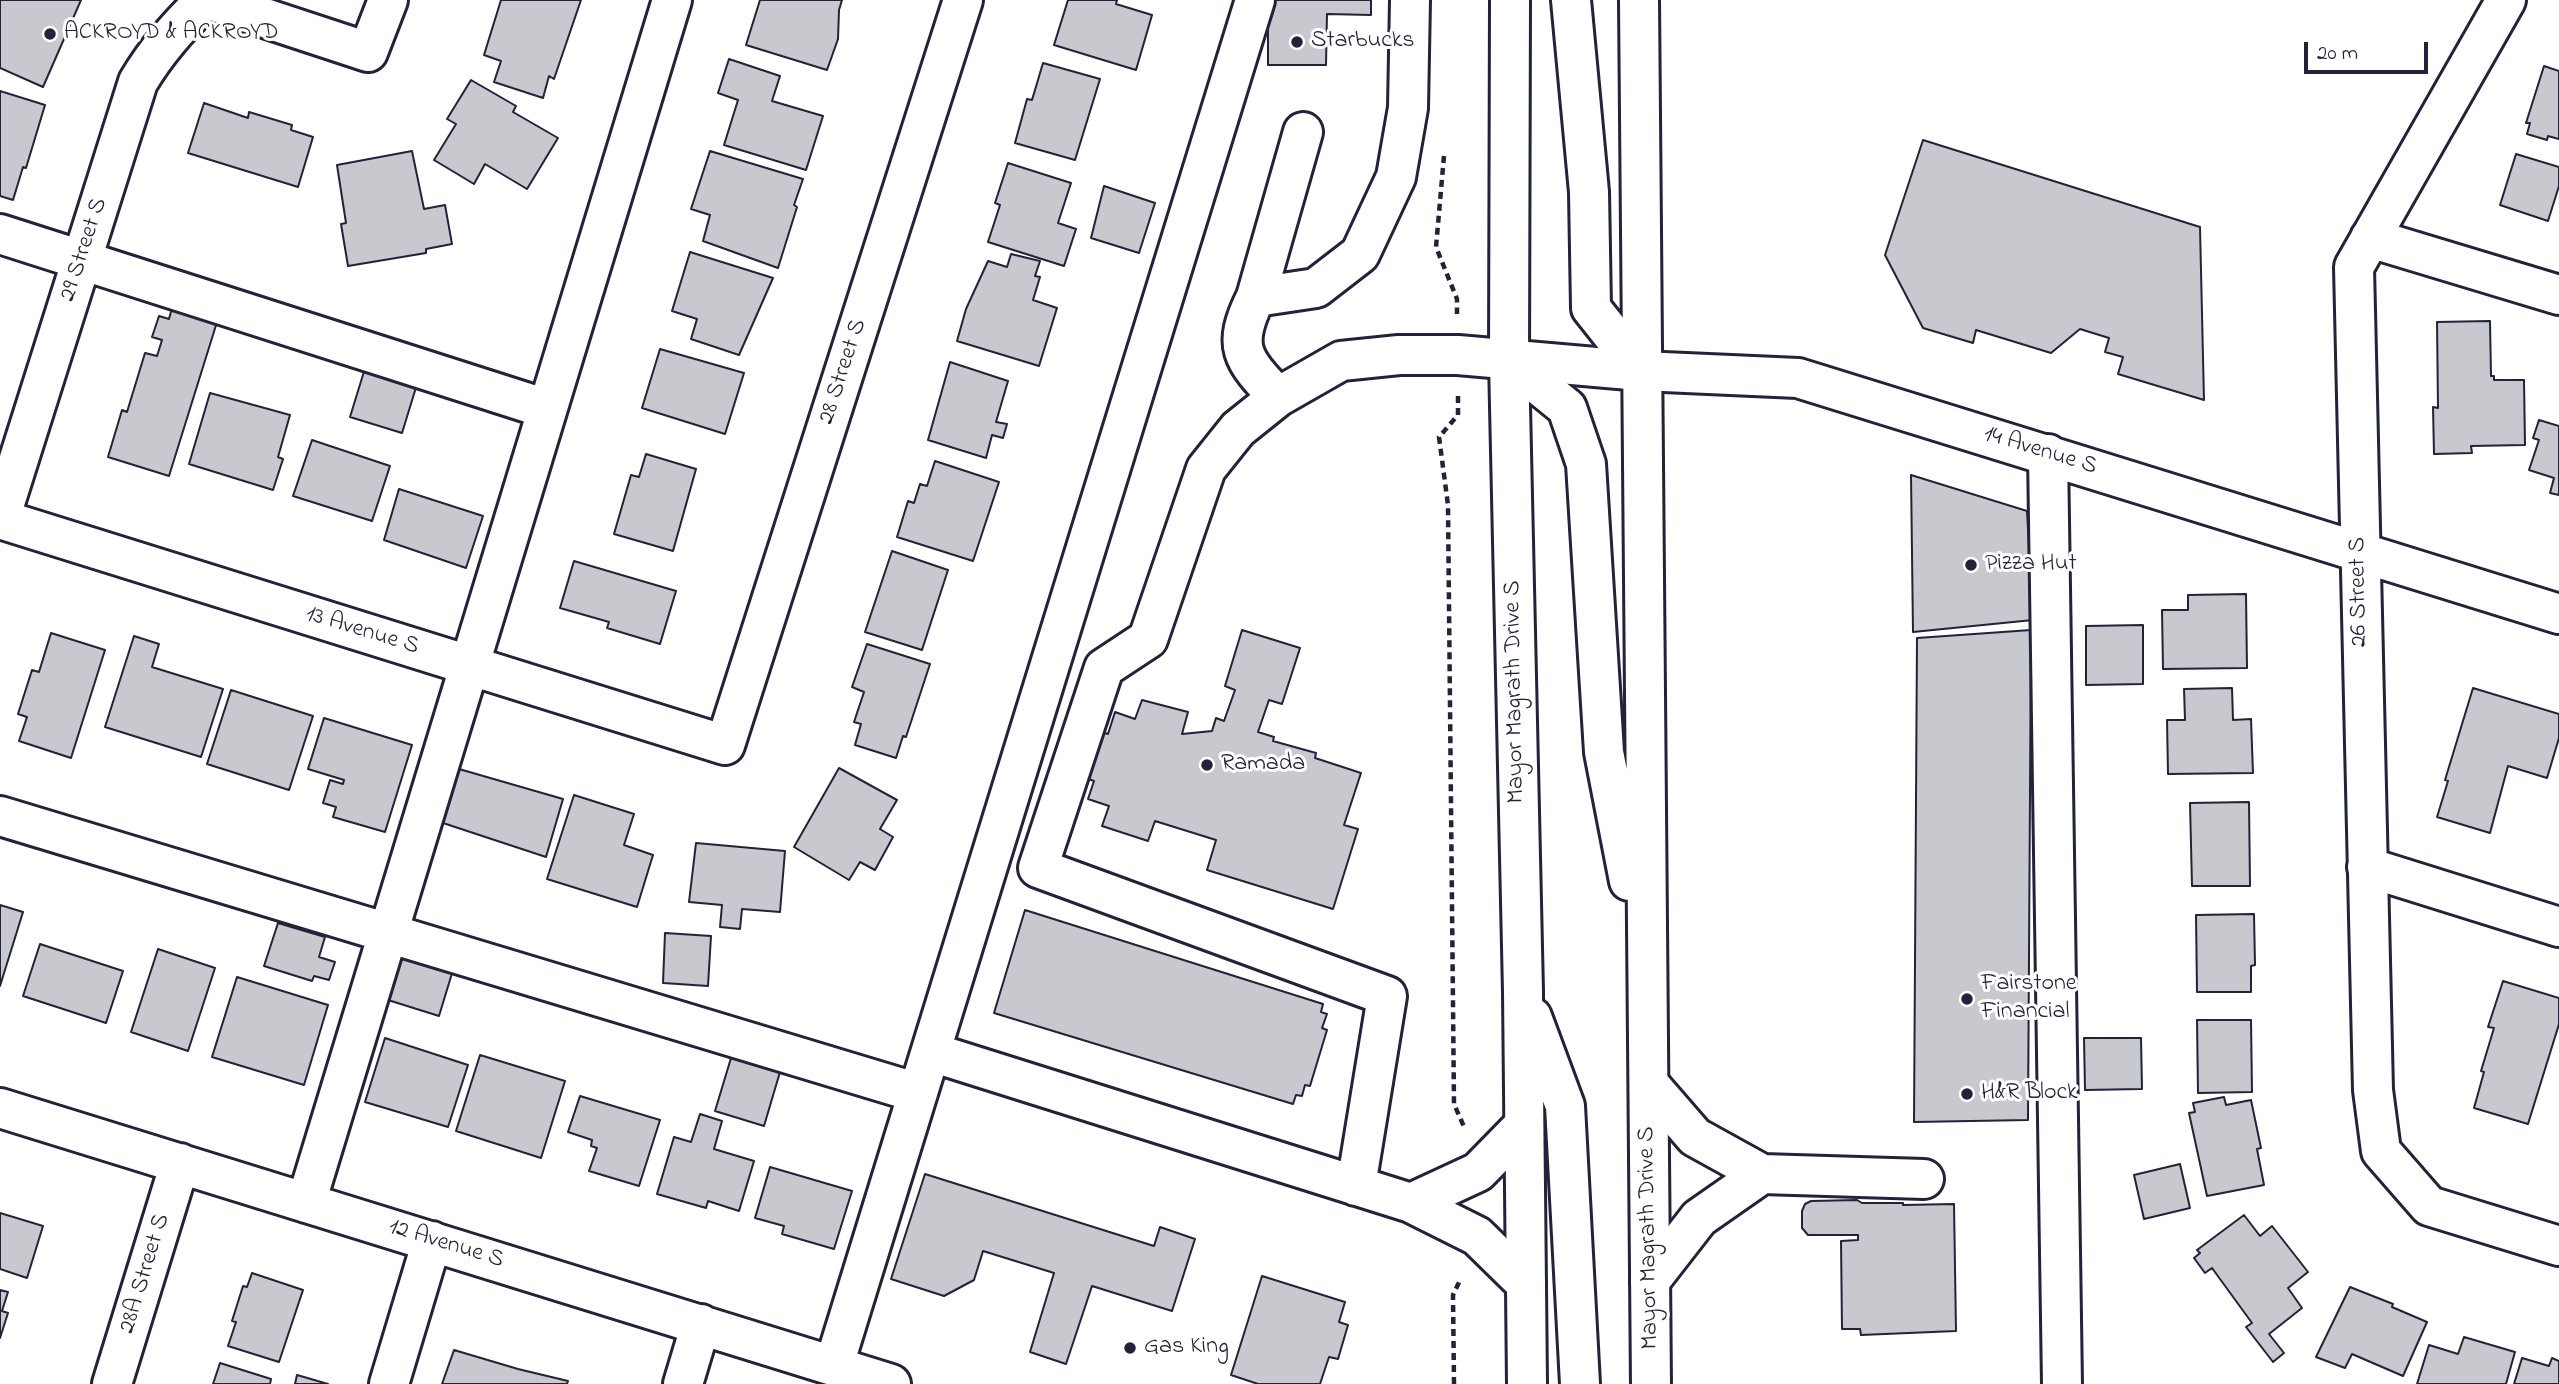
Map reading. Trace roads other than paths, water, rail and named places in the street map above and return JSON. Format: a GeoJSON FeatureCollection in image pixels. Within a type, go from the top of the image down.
{"type":"FeatureCollection","features":[{"type":"Feature","properties":{"kind":"street","name":"29 Street S"},"geometry":{"type":"LineString","coordinates":[[0,519],[138,82],[153,57],[171,34],[208,0],[368,52],[387,0]]}},
{"type":"Feature","properties":{"kind":"street"},"geometry":{"type":"LineString","coordinates":[[306,1203],[672,0]]}},
{"type":"Feature","properties":{"kind":"street","name":"28 Street S"},"geometry":{"type":"LineString","coordinates":[[725,745],[963,0]]}},
{"type":"Feature","properties":{"kind":"street"},"geometry":{"type":"LineString","coordinates":[[834,1365],[1255,0]]}},
{"type":"Feature","properties":{"kind":"street"},"geometry":{"type":"LineString","coordinates":[[1255,297],[1315,288],[1360,254],[1396,177],[1408,108],[1410,0]]}},
{"type":"Feature","properties":{"kind":"street","name":"Mayor Magrath Drive S"},"geometry":{"type":"LineString","coordinates":[[1510,0],[1509,361],[1527,1384]]}},
{"type":"Feature","properties":{"kind":"street"},"geometry":{"type":"LineString","coordinates":[[1571,0],[1589,192],[1591,308],[1642,371]]}},
{"type":"Feature","properties":{"kind":"street","name":"Mayor Magrath Drive S"},"geometry":{"type":"LineString","coordinates":[[1639,0],[1651,1384]]}},
{"type":"Feature","properties":{"kind":"street","name":"26 Street S"},"geometry":{"type":"LineString","coordinates":[[2506,0],[2354,267],[2373,1090],[2381,1151],[2429,1206],[2559,1246]]}},
{"type":"Feature","properties":{"kind":"street"},"geometry":{"type":"LineString","coordinates":[[1278,397],[1253,370],[1241,347],[1244,320],[1255,297],[1303,132]]}},
{"type":"Feature","properties":{"kind":"street"},"geometry":{"type":"LineString","coordinates":[[0,234],[547,409]]}},
{"type":"Feature","properties":{"kind":"street"},"geometry":{"type":"LineString","coordinates":[[2370,238],[2559,295]]}},
{"type":"Feature","properties":{"kind":"street","name":"14 Avenue S"},"geometry":{"type":"LineString","coordinates":[[1356,1186],[1387,996],[1038,868],[1104,668],[1148,639],[1206,469],[1238,429],[1278,397],[1341,361],[1398,355],[1458,355],[1642,371],[1798,378],[2559,614]]}},
{"type":"Feature","properties":{"kind":"street"},"geometry":{"type":"LineString","coordinates":[[1509,361],[1567,408],[1586,464],[1604,752],[1647,981]]}},
{"type":"Feature","properties":{"kind":"street"},"geometry":{"type":"LineString","coordinates":[[2048,454],[2063,1384]]}},
{"type":"Feature","properties":{"kind":"street","name":"13 Avenue S"},"geometry":{"type":"LineString","coordinates":[[0,519],[725,745]]}},
{"type":"Feature","properties":{"kind":"street"},"geometry":{"type":"LineString","coordinates":[[0,816],[918,1093]]}},
{"type":"Feature","properties":{"kind":"street"},"geometry":{"type":"LineString","coordinates":[[2367,867],[2559,927]]}},
{"type":"Feature","properties":{"kind":"street"},"geometry":{"type":"LineString","coordinates":[[1522,992],[1565,1106],[1580,1384]]}},
{"type":"Feature","properties":{"kind":"street"},"geometry":{"type":"LineString","coordinates":[[931,1052],[1411,1203],[1477,1236],[1526,1284]]}},
{"type":"Feature","properties":{"kind":"street"},"geometry":{"type":"LineString","coordinates":[[1648,1084],[1695,1137],[1762,1174],[1924,1179]]}},
{"type":"Feature","properties":{"kind":"street","name":"12 Avenue S"},"geometry":{"type":"LineString","coordinates":[[0,1108],[891,1384]]}},
{"type":"Feature","properties":{"kind":"street"},"geometry":{"type":"LineString","coordinates":[[1411,1203],[1478,1172],[1524,1125]]}},
{"type":"Feature","properties":{"kind":"street","name":"28A Street S"},"geometry":{"type":"LineString","coordinates":[[112,1384],[180,1163]]}},
{"type":"Feature","properties":{"kind":"street"},"geometry":{"type":"LineString","coordinates":[[1650,1281],[1699,1218],[1762,1174]]}},
{"type":"Feature","properties":{"kind":"street"},"geometry":{"type":"LineString","coordinates":[[389,1384],[432,1241]]}},
{"type":"Feature","properties":{"kind":"street"},"geometry":{"type":"LineString","coordinates":[[683,1384],[701,1324]]}},
{"type":"Feature","properties":{"kind":"place","name":"ACKROYD & ACKROYD"},"geometry":{"type":"Point","coordinates":[50,34]}},
{"type":"Feature","properties":{"kind":"place","name":"Starbucks"},"geometry":{"type":"Point","coordinates":[1297,42]}},
{"type":"Feature","properties":{"kind":"place","name":"Pizza Hut"},"geometry":{"type":"Point","coordinates":[1971,565]}},
{"type":"Feature","properties":{"kind":"place","name":"Ramada"},"geometry":{"type":"Point","coordinates":[1207,765]}},
{"type":"Feature","properties":{"kind":"place","name":"Fairstone Financial"},"geometry":{"type":"Point","coordinates":[1967,999]}},
{"type":"Feature","properties":{"kind":"place","name":"H&R Block"},"geometry":{"type":"Point","coordinates":[1967,1094]}},
{"type":"Feature","properties":{"kind":"place","name":"Gas King"},"geometry":{"type":"Point","coordinates":[1130,1348]}}]}
